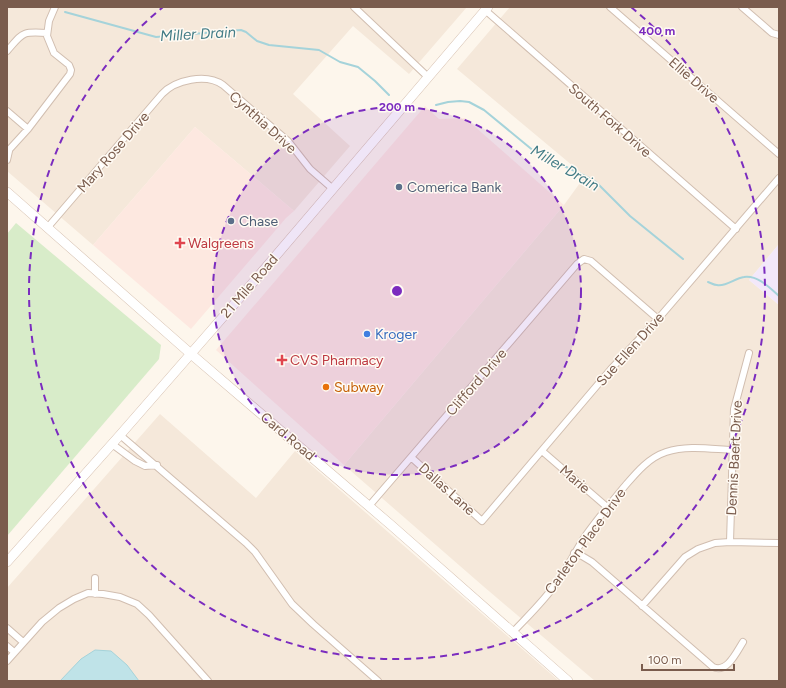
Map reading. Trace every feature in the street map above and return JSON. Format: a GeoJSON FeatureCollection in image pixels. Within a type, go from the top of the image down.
{"type":"FeatureCollection","features":[{"type":"Feature","properties":{"kind":"street"},"geometry":{"type":"LineString","coordinates":[[7,160],[8,151],[28,129],[70,74],[69,65],[54,53],[49,44],[47,33],[54,7]]}},
{"type":"Feature","properties":{"kind":"street"},"geometry":{"type":"LineString","coordinates":[[354,7],[428,77]]}},
{"type":"Feature","properties":{"kind":"street","name":"Ellie Drive"},"geometry":{"type":"LineString","coordinates":[[610,7],[779,154]]}},
{"type":"Feature","properties":{"kind":"street"},"geometry":{"type":"LineString","coordinates":[[742,7],[772,32],[779,35]]}},
{"type":"Feature","properties":{"kind":"street","name":"21 Mile Road"},"geometry":{"type":"LineString","coordinates":[[7,562],[191,354],[486,9]]}},
{"type":"Feature","properties":{"kind":"street","name":"South Fork Drive"},"geometry":{"type":"LineString","coordinates":[[486,9],[736,229]]}},
{"type":"Feature","properties":{"kind":"street"},"geometry":{"type":"LineString","coordinates":[[7,52],[19,37],[26,33],[47,33]]}},
{"type":"Feature","properties":{"kind":"street","name":"Cynthia Drive"},"geometry":{"type":"LineString","coordinates":[[181,82],[207,80],[220,83],[288,141],[310,170],[333,189]]}},
{"type":"Feature","properties":{"kind":"street","name":"Mary Rose Drive"},"geometry":{"type":"LineString","coordinates":[[48,227],[162,94],[169,88],[181,82]]}},
{"type":"Feature","properties":{"kind":"street"},"geometry":{"type":"LineString","coordinates":[[7,111],[28,129]]}},
{"type":"Feature","properties":{"kind":"street","name":"Sue Ellen Drive"},"geometry":{"type":"LineString","coordinates":[[482,521],[611,369],[658,320],[779,178]]}},
{"type":"Feature","properties":{"kind":"street","name":"Card Road"},"geometry":{"type":"LineString","coordinates":[[7,192],[191,354],[369,506],[568,681]]}},
{"type":"Feature","properties":{"kind":"street","name":"Clifford Drive"},"geometry":{"type":"LineString","coordinates":[[369,506],[412,458],[577,264],[584,259],[591,261],[658,320]]}},
{"type":"Feature","properties":{"kind":"street","name":"Dennis Baert Drive"},"geometry":{"type":"LineString","coordinates":[[730,542],[734,409],[749,352]]}},
{"type":"Feature","properties":{"kind":"street"},"geometry":{"type":"LineString","coordinates":[[120,435],[157,465],[246,543],[255,552],[292,604],[378,681]]}},
{"type":"Feature","properties":{"kind":"street"},"geometry":{"type":"LineString","coordinates":[[112,444],[135,461],[146,466],[157,465]]}},
{"type":"Feature","properties":{"kind":"street","name":"Carleton Place Drive"},"geometry":{"type":"LineString","coordinates":[[513,632],[557,582],[574,553],[607,507],[636,473],[654,458],[664,453],[686,448],[732,450]]}},
{"type":"Feature","properties":{"kind":"street","name":"Marie"},"geometry":{"type":"LineString","coordinates":[[542,451],[607,507]]}},
{"type":"Feature","properties":{"kind":"street","name":"Dallas Lane"},"geometry":{"type":"LineString","coordinates":[[412,458],[482,521]]}},
{"type":"Feature","properties":{"kind":"street"},"geometry":{"type":"LineString","coordinates":[[642,606],[691,552],[705,546],[730,542],[779,543]]}},
{"type":"Feature","properties":{"kind":"street"},"geometry":{"type":"LineString","coordinates":[[574,553],[592,562],[713,667],[721,668],[728,664],[743,642]]}},
{"type":"Feature","properties":{"kind":"street"},"geometry":{"type":"LineString","coordinates":[[95,578],[95,594]]}},
{"type":"Feature","properties":{"kind":"street"},"geometry":{"type":"LineString","coordinates":[[7,661],[42,622],[59,608],[88,593],[120,597],[137,604],[149,615],[208,681]]}},
{"type":"Feature","properties":{"kind":"street"},"geometry":{"type":"LineString","coordinates":[[7,628],[23,642]]}},
{"type":"Feature","properties":{"kind":"street"},"geometry":{"type":"LineString","coordinates":[[7,646],[14,652]]}},
{"type":"Feature","properties":{"kind":"shaded area"},"geometry":{"type":"Polygon","coordinates":[[[7,7],[467,7],[409,74],[353,26],[293,94],[350,146],[294,211],[195,127],[93,245],[7,171],[7,7]]]}},
{"type":"Feature","properties":{"kind":"shaded area"},"geometry":{"type":"Polygon","coordinates":[[[510,7],[779,7],[779,244],[749,280],[779,305],[779,681],[595,681],[344,465],[564,205],[585,176],[457,69],[510,7]]]}},
{"type":"Feature","properties":{"kind":"shaded area"},"geometry":{"type":"Polygon","coordinates":[[[425,106],[439,119],[465,118],[564,205],[344,465],[216,350],[425,106]]]}},
{"type":"Feature","properties":{"kind":"shaded area"},"geometry":{"type":"Polygon","coordinates":[[[195,127],[294,211],[286,218],[191,329],[93,245],[195,127]]]}},
{"type":"Feature","properties":{"kind":"shaded area"},"geometry":{"type":"Polygon","coordinates":[[[779,244],[779,305],[749,280],[779,244]]]}},
{"type":"Feature","properties":{"kind":"shaded area"},"geometry":{"type":"Polygon","coordinates":[[[160,414],[256,498],[295,451],[559,681],[7,681],[7,588],[160,414]]]}},
{"type":"Feature","properties":{"kind":"green space"},"geometry":{"type":"Polygon","coordinates":[[[16,223],[161,345],[159,359],[7,536],[7,234],[16,223]]]}},
{"type":"Feature","properties":{"kind":"water"},"geometry":{"type":"Polygon","coordinates":[[[95,650],[111,651],[127,665],[139,681],[60,681],[81,659],[95,650]]]}},
{"type":"Feature","properties":{"kind":"waterway","name":"Miller Drain"},"geometry":{"type":"LineString","coordinates":[[65,12],[156,37],[241,30],[257,41],[269,45],[319,50],[340,62],[358,67],[389,95]]}},
{"type":"Feature","properties":{"kind":"waterway","name":"Miller Drain"},"geometry":{"type":"LineString","coordinates":[[436,105],[460,101],[469,102],[484,110],[535,152],[596,182],[630,216],[683,259]]}},
{"type":"Feature","properties":{"kind":"waterway","name":"Miller Drain"},"geometry":{"type":"LineString","coordinates":[[708,282],[715,285],[720,285],[727,284],[744,277],[749,277],[759,280],[779,296]]}},
{"type":"Feature","properties":{"kind":"place","name":"Comerica Bank"},"geometry":{"type":"Point","coordinates":[399,187]}},
{"type":"Feature","properties":{"kind":"place","name":"Chase"},"geometry":{"type":"Point","coordinates":[231,221]}},
{"type":"Feature","properties":{"kind":"place","name":"Walgreens"},"geometry":{"type":"Point","coordinates":[180,243]}},
{"type":"Feature","properties":{"kind":"place","name":"Kroger"},"geometry":{"type":"Point","coordinates":[367,334]}},
{"type":"Feature","properties":{"kind":"place","name":"CVS Pharmacy"},"geometry":{"type":"Point","coordinates":[282,360]}},
{"type":"Feature","properties":{"kind":"place","name":"Subway"},"geometry":{"type":"Point","coordinates":[326,387]}}]}
